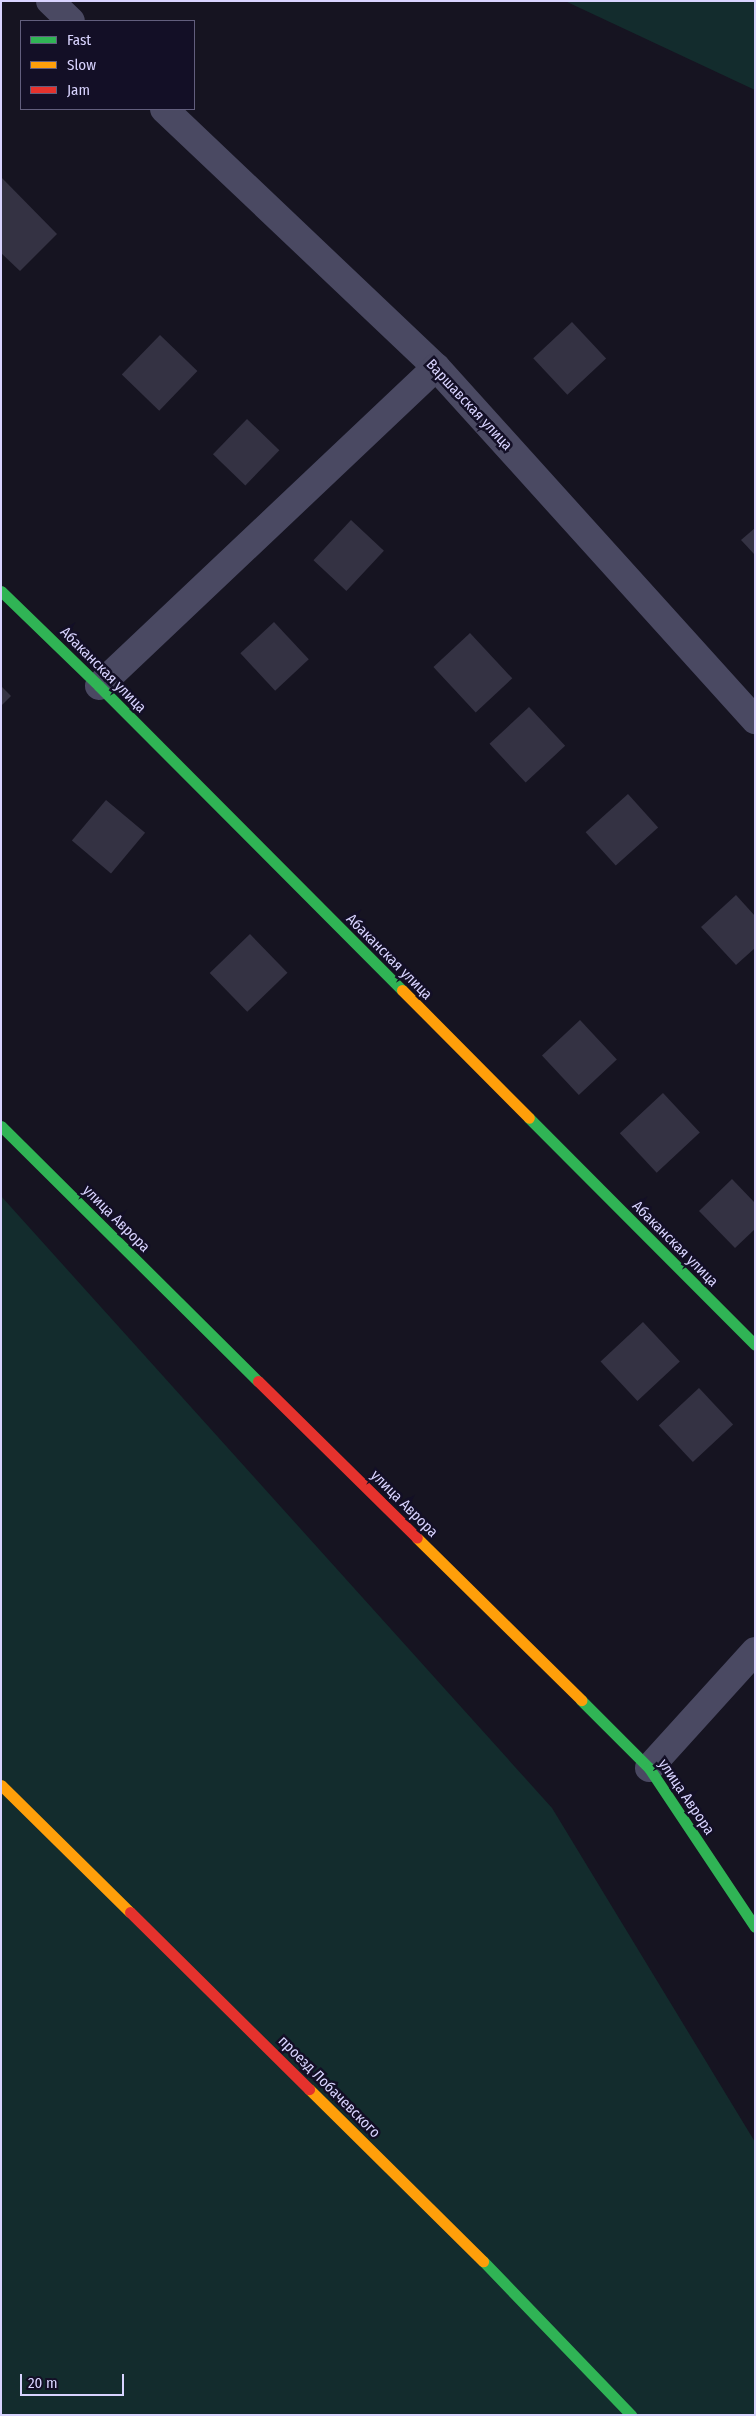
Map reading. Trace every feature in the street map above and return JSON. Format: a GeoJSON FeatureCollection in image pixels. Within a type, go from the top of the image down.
{"type":"FeatureCollection","features":[{"type":"Feature","properties":{"kind":"street"},"geometry":{"type":"LineString","coordinates":[[50,1],[70,20]]}},
{"type":"Feature","properties":{"kind":"street","name":"Варшавская улица"},"geometry":{"type":"LineString","coordinates":[[165,110],[436,367],[755,720]]}},
{"type":"Feature","properties":{"kind":"street"},"geometry":{"type":"LineString","coordinates":[[99,686],[436,367]]}},
{"type":"Feature","properties":{"kind":"street","name":"Абаканская улица"},"geometry":{"type":"LineString","coordinates":[[1,591],[99,686],[755,1346]]}},
{"type":"Feature","properties":{"kind":"street","name":"улица Аврора"},"geometry":{"type":"LineString","coordinates":[[1,1126],[649,1768],[755,1927]]}},
{"type":"Feature","properties":{"kind":"street"},"geometry":{"type":"LineString","coordinates":[[649,1768],[755,1652]]}},
{"type":"Feature","properties":{"kind":"street","name":"проезд Лобачевского"},"geometry":{"type":"LineString","coordinates":[[1,1785],[450,2226],[631,2415]]}},
{"type":"Feature","properties":{"kind":"green space"},"geometry":{"type":"Polygon","coordinates":[[[565,1],[755,1],[755,90],[565,1]]]}},
{"type":"Feature","properties":{"kind":"green space"},"geometry":{"type":"Polygon","coordinates":[[[1,1196],[552,1808],[755,2142],[755,2415],[1,2415],[1,1196]]]}},
{"type":"Feature","properties":{"kind":"building"},"geometry":{"type":"Polygon","coordinates":[[[1,177],[57,234],[20,271],[1,253],[1,177]]]}},
{"type":"Feature","properties":{"kind":"building"},"geometry":{"type":"Polygon","coordinates":[[[572,322],[606,359],[567,395],[533,358],[572,322]]]}},
{"type":"Feature","properties":{"kind":"building"},"geometry":{"type":"Polygon","coordinates":[[[160,335],[197,371],[159,411],[122,375],[160,335]]]}},
{"type":"Feature","properties":{"kind":"building"},"geometry":{"type":"Polygon","coordinates":[[[247,419],[279,450],[245,486],[213,454],[247,419]]]}},
{"type":"Feature","properties":{"kind":"building"},"geometry":{"type":"Polygon","coordinates":[[[351,520],[384,551],[346,591],[313,560],[351,520]]]}},
{"type":"Feature","properties":{"kind":"building"},"geometry":{"type":"Polygon","coordinates":[[[755,528],[755,555],[741,540],[755,528]]]}},
{"type":"Feature","properties":{"kind":"building"},"geometry":{"type":"Polygon","coordinates":[[[274,622],[309,659],[275,691],[240,653],[274,622]]]}},
{"type":"Feature","properties":{"kind":"building"},"geometry":{"type":"Polygon","coordinates":[[[470,633],[512,678],[476,712],[433,667],[470,633]]]}},
{"type":"Feature","properties":{"kind":"building"},"geometry":{"type":"Polygon","coordinates":[[[1,686],[11,696],[1,706],[1,686]]]}},
{"type":"Feature","properties":{"kind":"building"},"geometry":{"type":"Polygon","coordinates":[[[529,707],[565,746],[526,783],[490,744],[529,707]]]}},
{"type":"Feature","properties":{"kind":"building"},"geometry":{"type":"Polygon","coordinates":[[[628,794],[658,827],[616,866],[586,832],[628,794]]]}},
{"type":"Feature","properties":{"kind":"building"},"geometry":{"type":"Polygon","coordinates":[[[106,800],[145,833],[111,873],[72,841],[106,800]]]}},
{"type":"Feature","properties":{"kind":"building"},"geometry":{"type":"Polygon","coordinates":[[[736,895],[755,916],[755,948],[736,965],[701,927],[736,895]]]}},
{"type":"Feature","properties":{"kind":"building"},"geometry":{"type":"Polygon","coordinates":[[[250,934],[288,973],[247,1012],[210,973],[250,934]]]}},
{"type":"Feature","properties":{"kind":"building"},"geometry":{"type":"Polygon","coordinates":[[[580,1020],[617,1059],[579,1095],[542,1055],[580,1020]]]}},
{"type":"Feature","properties":{"kind":"building"},"geometry":{"type":"Polygon","coordinates":[[[663,1093],[700,1132],[657,1173],[620,1133],[663,1093]]]}},
{"type":"Feature","properties":{"kind":"building"},"geometry":{"type":"Polygon","coordinates":[[[732,1179],[755,1203],[755,1229],[735,1248],[699,1211],[732,1179]]]}},
{"type":"Feature","properties":{"kind":"building"},"geometry":{"type":"Polygon","coordinates":[[[643,1322],[680,1361],[637,1401],[601,1362],[643,1322]]]}},
{"type":"Feature","properties":{"kind":"building"},"geometry":{"type":"Polygon","coordinates":[[[699,1388],[733,1425],[693,1462],[659,1426],[699,1388]]]}},
{"type":"Feature","properties":{"kind":"traffic: fast"},"geometry":{"type":"LineString","coordinates":[[1,591],[99,686],[402,990]]}},
{"type":"Feature","properties":{"kind":"traffic: fast"},"geometry":{"type":"LineString","coordinates":[[529,1118],[755,1345]]}},
{"type":"Feature","properties":{"kind":"traffic: fast"},"geometry":{"type":"LineString","coordinates":[[1,1126],[258,1381]]}},
{"type":"Feature","properties":{"kind":"traffic: fast"},"geometry":{"type":"LineString","coordinates":[[581,1700],[649,1768],[755,1927]]}},
{"type":"Feature","properties":{"kind":"traffic: fast"},"geometry":{"type":"LineString","coordinates":[[483,2261],[631,2415]]}},
{"type":"Feature","properties":{"kind":"traffic: slow"},"geometry":{"type":"LineString","coordinates":[[402,990],[529,1118]]}},
{"type":"Feature","properties":{"kind":"traffic: slow"},"geometry":{"type":"LineString","coordinates":[[417,1538],[581,1700]]}},
{"type":"Feature","properties":{"kind":"traffic: slow"},"geometry":{"type":"LineString","coordinates":[[1,1785],[130,1912]]}},
{"type":"Feature","properties":{"kind":"traffic: slow"},"geometry":{"type":"LineString","coordinates":[[309,2089],[483,2261]]}},
{"type":"Feature","properties":{"kind":"traffic: jam"},"geometry":{"type":"LineString","coordinates":[[258,1381],[417,1538]]}},
{"type":"Feature","properties":{"kind":"traffic: jam"},"geometry":{"type":"LineString","coordinates":[[130,1912],[309,2089]]}}]}
